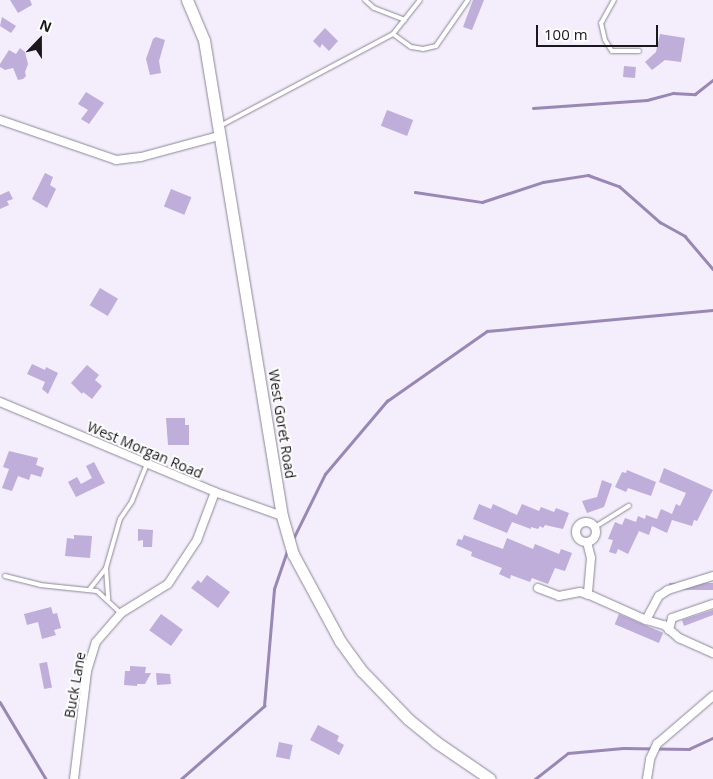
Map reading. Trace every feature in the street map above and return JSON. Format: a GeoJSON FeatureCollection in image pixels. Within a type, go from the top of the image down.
{"type":"FeatureCollection","features":[{"type":"Feature","properties":{"kind":"street","name":"West Goret Road"},"geometry":{"type":"LineString","coordinates":[[187,0],[204,40],[282,516],[293,554],[340,641],[362,671],[408,719],[436,742],[490,779]]}},
{"type":"Feature","properties":{"kind":"street"},"geometry":{"type":"LineString","coordinates":[[0,120],[116,160],[141,157],[218,131]]}},
{"type":"Feature","properties":{"kind":"street","name":"West Morgan Road"},"geometry":{"type":"LineString","coordinates":[[0,402],[215,492],[282,516]]}},
{"type":"Feature","properties":{"kind":"street","name":"Buck Lane"},"geometry":{"type":"LineString","coordinates":[[74,779],[87,671],[96,642],[121,613],[168,584],[197,540],[215,492]]}},
{"type":"Feature","properties":{"kind":"street"},"geometry":{"type":"LineString","coordinates":[[583,522],[590,522],[595,527],[596,537],[587,542],[578,539],[576,529],[583,522]]}},
{"type":"Feature","properties":{"kind":"street"},"geometry":{"type":"LineString","coordinates":[[587,542],[591,558],[588,594]]}},
{"type":"Feature","properties":{"kind":"street"},"geometry":{"type":"LineString","coordinates":[[646,620],[659,596],[668,590],[713,576]]}},
{"type":"Feature","properties":{"kind":"street"},"geometry":{"type":"LineString","coordinates":[[538,588],[559,596],[580,592],[588,594],[646,620],[664,625],[679,638],[713,653]]}},
{"type":"Feature","properties":{"kind":"street"},"geometry":{"type":"LineString","coordinates":[[669,630],[672,618],[713,604]]}},
{"type":"Feature","properties":{"kind":"street"},"geometry":{"type":"LineString","coordinates":[[648,779],[652,750],[713,696]]}},
{"type":"Feature","properties":{"kind":"lane"},"geometry":{"type":"LineString","coordinates":[[365,0],[374,8],[405,20]]}},
{"type":"Feature","properties":{"kind":"lane"},"geometry":{"type":"LineString","coordinates":[[218,131],[392,34],[420,0]]}},
{"type":"Feature","properties":{"kind":"lane"},"geometry":{"type":"LineString","coordinates":[[392,34],[411,47],[423,49],[436,46],[468,0]]}},
{"type":"Feature","properties":{"kind":"lane"},"geometry":{"type":"LineString","coordinates":[[614,0],[601,23],[606,40],[612,51],[639,51]]}},
{"type":"Feature","properties":{"kind":"lane"},"geometry":{"type":"LineString","coordinates":[[108,601],[106,568],[120,520],[132,501],[147,464]]}},
{"type":"Feature","properties":{"kind":"lane"},"geometry":{"type":"LineString","coordinates":[[595,527],[629,506]]}},
{"type":"Feature","properties":{"kind":"lane"},"geometry":{"type":"LineString","coordinates":[[89,590],[106,568]]}},
{"type":"Feature","properties":{"kind":"lane"},"geometry":{"type":"LineString","coordinates":[[5,576],[40,585],[97,591],[121,613]]}},
{"type":"Feature","properties":{"kind":"building"},"geometry":{"type":"Polygon","coordinates":[[[10,0],[30,0],[32,5],[18,13],[10,0]]]}},
{"type":"Feature","properties":{"kind":"building"},"geometry":{"type":"Polygon","coordinates":[[[473,0],[484,0],[472,30],[463,27],[473,0]]]}},
{"type":"Feature","properties":{"kind":"building"},"geometry":{"type":"Polygon","coordinates":[[[2,17],[16,26],[11,33],[0,26],[2,17]]]}},
{"type":"Feature","properties":{"kind":"building"},"geometry":{"type":"Polygon","coordinates":[[[325,28],[338,41],[329,51],[322,44],[320,48],[313,41],[325,28]]]}},
{"type":"Feature","properties":{"kind":"building"},"geometry":{"type":"Polygon","coordinates":[[[660,34],[685,38],[681,62],[665,60],[652,70],[645,62],[656,52],[660,34]]]}},
{"type":"Feature","properties":{"kind":"building"},"geometry":{"type":"Polygon","coordinates":[[[156,37],[165,40],[159,61],[161,73],[150,75],[146,59],[153,39],[156,37]]]}},
{"type":"Feature","properties":{"kind":"building"},"geometry":{"type":"Polygon","coordinates":[[[20,48],[25,52],[28,64],[25,72],[26,76],[18,80],[13,68],[5,70],[0,67],[0,64],[9,50],[16,54],[20,48]]]}},
{"type":"Feature","properties":{"kind":"building"},"geometry":{"type":"Polygon","coordinates":[[[624,66],[636,67],[635,78],[623,77],[624,66]]]}},
{"type":"Feature","properties":{"kind":"building"},"geometry":{"type":"Polygon","coordinates":[[[86,92],[104,103],[89,124],[81,119],[88,110],[78,104],[86,92]]]}},
{"type":"Feature","properties":{"kind":"building"},"geometry":{"type":"Polygon","coordinates":[[[387,110],[413,120],[407,136],[381,126],[387,110]]]}},
{"type":"Feature","properties":{"kind":"building"},"geometry":{"type":"Polygon","coordinates":[[[45,173],[53,177],[50,185],[56,189],[47,208],[32,199],[45,173]]]}},
{"type":"Feature","properties":{"kind":"building"},"geometry":{"type":"Polygon","coordinates":[[[171,189],[191,197],[184,215],[164,207],[171,189]]]}},
{"type":"Feature","properties":{"kind":"building"},"geometry":{"type":"Polygon","coordinates":[[[9,191],[13,199],[7,201],[9,205],[0,209],[0,195],[9,191]]]}},
{"type":"Feature","properties":{"kind":"building"},"geometry":{"type":"Polygon","coordinates":[[[100,288],[118,299],[108,316],[90,305],[100,288]]]}},
{"type":"Feature","properties":{"kind":"building"},"geometry":{"type":"Polygon","coordinates":[[[32,364],[45,370],[46,367],[58,373],[48,394],[42,389],[45,382],[27,374],[32,364]]]}},
{"type":"Feature","properties":{"kind":"building"},"geometry":{"type":"Polygon","coordinates":[[[87,365],[99,375],[95,380],[102,386],[92,399],[83,392],[82,394],[71,383],[87,365]]]}},
{"type":"Feature","properties":{"kind":"building"},"geometry":{"type":"Polygon","coordinates":[[[166,418],[185,418],[185,425],[189,425],[189,445],[168,445],[166,418]]]}},
{"type":"Feature","properties":{"kind":"building"},"geometry":{"type":"Polygon","coordinates":[[[9,451],[38,458],[36,465],[44,468],[41,477],[31,474],[29,480],[18,476],[12,491],[2,488],[9,469],[3,467],[9,451]]]}},
{"type":"Feature","properties":{"kind":"building"},"geometry":{"type":"Polygon","coordinates":[[[94,462],[105,483],[76,497],[68,482],[77,477],[81,484],[92,478],[86,466],[94,462]]]}},
{"type":"Feature","properties":{"kind":"building"},"geometry":{"type":"Polygon","coordinates":[[[664,468],[713,490],[697,521],[694,520],[692,526],[672,520],[667,533],[652,526],[649,535],[639,531],[628,554],[618,549],[616,554],[609,552],[613,540],[608,539],[615,522],[622,525],[625,518],[636,522],[638,516],[645,519],[646,515],[657,519],[661,509],[672,514],[676,504],[680,506],[686,493],[659,482],[664,468]]]}},
{"type":"Feature","properties":{"kind":"building"},"geometry":{"type":"Polygon","coordinates":[[[627,470],[656,482],[651,496],[628,488],[626,492],[615,487],[622,472],[626,473],[627,470]]]}},
{"type":"Feature","properties":{"kind":"building"},"geometry":{"type":"Polygon","coordinates":[[[602,480],[612,484],[604,507],[587,513],[582,501],[597,497],[602,480]]]}},
{"type":"Feature","properties":{"kind":"building"},"geometry":{"type":"Polygon","coordinates":[[[479,504],[491,509],[493,504],[517,515],[522,504],[539,511],[541,507],[554,512],[556,508],[569,513],[563,529],[545,525],[543,528],[540,526],[538,529],[531,527],[531,529],[512,522],[507,533],[473,519],[479,504]]]}},
{"type":"Feature","properties":{"kind":"building"},"geometry":{"type":"Polygon","coordinates":[[[138,529],[153,530],[152,547],[143,547],[143,540],[138,541],[138,529]]]}},
{"type":"Feature","properties":{"kind":"building"},"geometry":{"type":"Polygon","coordinates":[[[74,535],[92,536],[90,558],[65,556],[67,538],[74,539],[74,535]]]}},
{"type":"Feature","properties":{"kind":"building"},"geometry":{"type":"Polygon","coordinates":[[[464,535],[503,549],[507,538],[533,549],[535,544],[559,554],[561,549],[572,553],[565,571],[555,568],[548,584],[532,578],[530,582],[511,575],[510,579],[499,574],[502,568],[471,556],[472,552],[456,545],[458,539],[462,540],[464,535]]]}},
{"type":"Feature","properties":{"kind":"building"},"geometry":{"type":"Polygon","coordinates":[[[207,575],[230,592],[218,608],[191,588],[198,580],[201,583],[207,575]]]}},
{"type":"Feature","properties":{"kind":"building"},"geometry":{"type":"Polygon","coordinates":[[[669,583],[713,583],[713,590],[669,590],[669,583]]]}},
{"type":"Feature","properties":{"kind":"building"},"geometry":{"type":"Polygon","coordinates":[[[51,607],[53,614],[57,613],[61,628],[54,630],[56,635],[42,639],[38,622],[27,625],[24,614],[51,607]]]}},
{"type":"Feature","properties":{"kind":"building"},"geometry":{"type":"Polygon","coordinates":[[[713,610],[713,615],[684,626],[682,620],[713,610]]]}},
{"type":"Feature","properties":{"kind":"building"},"geometry":{"type":"Polygon","coordinates":[[[161,614],[183,630],[171,646],[149,630],[161,614]]]}},
{"type":"Feature","properties":{"kind":"building"},"geometry":{"type":"Polygon","coordinates":[[[619,614],[663,633],[659,643],[615,624],[619,614]]]}},
{"type":"Feature","properties":{"kind":"building"},"geometry":{"type":"Polygon","coordinates":[[[47,662],[52,688],[44,689],[39,664],[47,662]]]}},
{"type":"Feature","properties":{"kind":"building"},"geometry":{"type":"Polygon","coordinates":[[[130,666],[146,667],[145,673],[151,673],[145,684],[137,684],[137,686],[124,685],[125,671],[130,671],[130,666]]]}},
{"type":"Feature","properties":{"kind":"building"},"geometry":{"type":"Polygon","coordinates":[[[156,673],[170,674],[171,684],[157,685],[156,673]]]}},
{"type":"Feature","properties":{"kind":"building"},"geometry":{"type":"Polygon","coordinates":[[[318,725],[339,736],[337,741],[344,745],[339,755],[310,740],[318,725]]]}},
{"type":"Feature","properties":{"kind":"building"},"geometry":{"type":"Polygon","coordinates":[[[279,742],[293,745],[290,760],[276,757],[279,742]]]}},
{"type":"Feature","properties":{"kind":"waterway"},"geometry":{"type":"LineString","coordinates":[[533,108],[647,100],[673,93],[695,94],[713,80]]}},
{"type":"Feature","properties":{"kind":"waterway"},"geometry":{"type":"LineString","coordinates":[[415,192],[482,202],[543,182],[588,175],[619,186],[660,222],[685,236],[713,269]]}},
{"type":"Feature","properties":{"kind":"waterway"},"geometry":{"type":"LineString","coordinates":[[293,539],[325,474],[387,401],[487,331],[713,310]]}},
{"type":"Feature","properties":{"kind":"waterway"},"geometry":{"type":"LineString","coordinates":[[181,779],[264,706],[274,589],[287,551]]}},
{"type":"Feature","properties":{"kind":"waterway"},"geometry":{"type":"LineString","coordinates":[[0,702],[46,779]]}},
{"type":"Feature","properties":{"kind":"waterway"},"geometry":{"type":"LineString","coordinates":[[535,779],[568,753],[623,748],[689,749],[713,738]]}}]}
